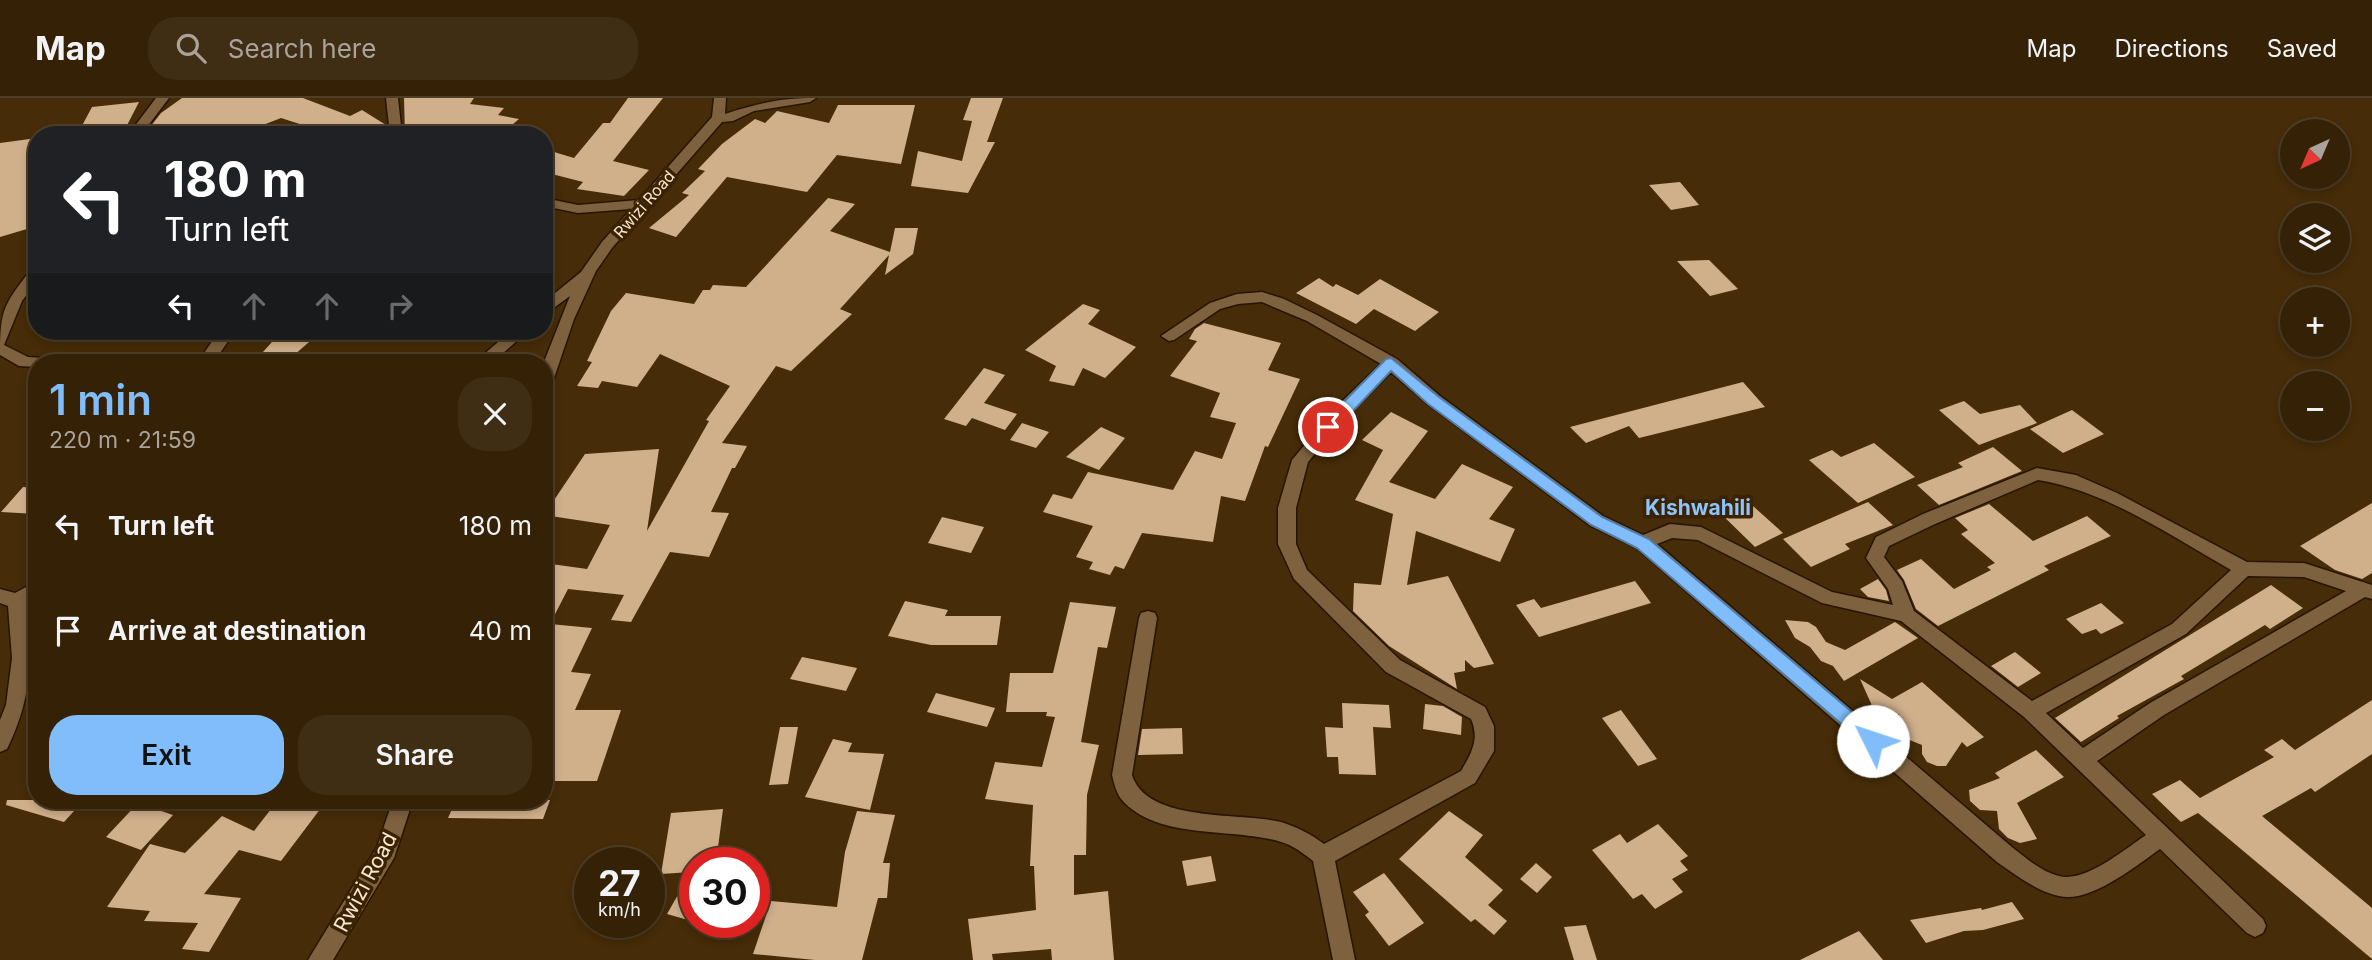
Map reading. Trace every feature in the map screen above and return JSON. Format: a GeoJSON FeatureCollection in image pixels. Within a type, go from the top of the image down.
{"type":"FeatureCollection","features":[{"type":"Feature","properties":{"kind":"street"},"geometry":{"type":"LineString","coordinates":[[141,126],[163,98]]}},
{"type":"Feature","properties":{"kind":"street"},"geometry":{"type":"LineString","coordinates":[[392,98],[395,126]]}},
{"type":"Feature","properties":{"kind":"street"},"geometry":{"type":"LineString","coordinates":[[720,98],[718,118],[728,118],[751,108],[810,98]]}},
{"type":"Feature","properties":{"kind":"street","name":"Rwizi Road"},"geometry":{"type":"LineString","coordinates":[[553,357],[566,319],[589,271],[607,245],[718,118]]}},
{"type":"Feature","properties":{"kind":"street"},"geometry":{"type":"LineString","coordinates":[[553,204],[578,209],[644,204]]}},
{"type":"Feature","properties":{"kind":"street"},"geometry":{"type":"LineString","coordinates":[[553,302],[589,271]]}},
{"type":"Feature","properties":{"kind":"street"},"geometry":{"type":"LineString","coordinates":[[0,341],[15,300],[28,283]]}},
{"type":"Feature","properties":{"kind":"street"},"geometry":{"type":"LineString","coordinates":[[1169,336],[1215,306],[1237,299],[1262,297],[1312,318],[1391,363],[1434,400],[1597,521],[1643,543],[2005,855],[2036,877],[2064,888],[2086,884],[2160,837]]}},
{"type":"Feature","properties":{"kind":"street"},"geometry":{"type":"LineString","coordinates":[[493,354],[509,340]]}},
{"type":"Feature","properties":{"kind":"street"},"geometry":{"type":"LineString","coordinates":[[0,349],[28,362]]}},
{"type":"Feature","properties":{"kind":"street"},"geometry":{"type":"LineString","coordinates":[[1323,856],[1468,777],[1484,751],[1484,726],[1478,713],[1393,666],[1300,574],[1287,544],[1287,508],[1300,460],[1342,411],[1391,363]]}},
{"type":"Feature","properties":{"kind":"street"},"geometry":{"type":"LineString","coordinates":[[1906,615],[1896,586],[1875,558],[1882,542],[1929,519],[2037,474],[2070,479],[2111,497],[2244,569],[2304,570],[2368,590]]}},
{"type":"Feature","properties":{"kind":"street"},"geometry":{"type":"LineString","coordinates":[[1643,543],[1670,531],[1701,534],[1828,598],[1906,615],[2031,711],[2255,926]]}},
{"type":"Feature","properties":{"kind":"street"},"geometry":{"type":"LineString","coordinates":[[2031,711],[2179,629],[2244,569]]}},
{"type":"Feature","properties":{"kind":"street"},"geometry":{"type":"LineString","coordinates":[[2082,760],[2157,709],[2368,590]]}},
{"type":"Feature","properties":{"kind":"street"},"geometry":{"type":"LineString","coordinates":[[0,743],[16,705],[21,658],[9,599],[28,592]]}},
{"type":"Feature","properties":{"kind":"street"},"geometry":{"type":"LineString","coordinates":[[1148,618],[1121,778],[1130,797],[1145,808],[1170,817],[1277,831],[1302,840],[1323,856],[1344,960]]}},
{"type":"Feature","properties":{"kind":"street","name":"Rwizi Road"},"geometry":{"type":"LineString","coordinates":[[319,960],[336,938],[386,851],[400,809]]}},
{"type":"Feature","properties":{"kind":"building"},"geometry":{"type":"Polygon","coordinates":[[[182,98],[303,98],[350,116],[362,110],[386,126],[306,126],[281,118],[260,126],[151,126],[161,113],[182,98]]]}},
{"type":"Feature","properties":{"kind":"building"},"geometry":{"type":"Polygon","coordinates":[[[404,98],[474,98],[470,104],[504,108],[498,115],[519,119],[511,126],[405,126],[404,98]]]}},
{"type":"Feature","properties":{"kind":"building"},"geometry":{"type":"Polygon","coordinates":[[[628,98],[663,98],[613,161],[649,170],[624,196],[577,189],[583,182],[553,174],[553,152],[574,158],[603,123],[610,123],[628,98]]]}},
{"type":"Feature","properties":{"kind":"building"},"geometry":{"type":"Polygon","coordinates":[[[971,98],[1003,98],[987,142],[995,142],[968,193],[911,186],[918,151],[962,161],[972,121],[963,120],[971,98]]]}},
{"type":"Feature","properties":{"kind":"building"},"geometry":{"type":"Polygon","coordinates":[[[139,102],[127,126],[82,126],[92,107],[139,102]]]}},
{"type":"Feature","properties":{"kind":"building"},"geometry":{"type":"Polygon","coordinates":[[[838,105],[915,105],[901,164],[837,155],[807,192],[727,177],[676,237],[649,228],[689,195],[682,193],[705,171],[698,169],[722,144],[755,119],[765,123],[777,111],[829,123],[838,105]]]}},
{"type":"Feature","properties":{"kind":"building"},"geometry":{"type":"Polygon","coordinates":[[[28,139],[28,229],[0,237],[0,143],[28,139]]]}},
{"type":"Feature","properties":{"kind":"building"},"geometry":{"type":"Polygon","coordinates":[[[1680,182],[1699,205],[1671,210],[1649,185],[1680,182]]]}},
{"type":"Feature","properties":{"kind":"building"},"geometry":{"type":"Polygon","coordinates":[[[828,198],[855,204],[830,231],[890,252],[895,228],[918,228],[913,254],[885,275],[889,255],[840,309],[852,314],[791,371],[776,366],[722,443],[747,446],[735,468],[732,468],[711,512],[729,513],[709,557],[670,552],[631,622],[611,620],[624,595],[568,589],[553,618],[553,564],[587,569],[610,525],[553,516],[553,502],[585,454],[659,449],[647,531],[709,421],[706,420],[730,386],[660,354],[637,387],[602,381],[598,388],[577,386],[592,362],[587,361],[611,311],[626,293],[694,304],[703,290],[710,290],[713,285],[746,287],[828,198]]]}},
{"type":"Feature","properties":{"kind":"building"},"geometry":{"type":"Polygon","coordinates":[[[1709,260],[1738,289],[1710,296],[1677,261],[1709,260]]]}},
{"type":"Feature","properties":{"kind":"building"},"geometry":{"type":"Polygon","coordinates":[[[1319,278],[1333,287],[1336,284],[1358,295],[1380,279],[1439,312],[1415,331],[1374,309],[1356,324],[1296,293],[1319,278]]]}},
{"type":"Feature","properties":{"kind":"building"},"geometry":{"type":"Polygon","coordinates":[[[1083,304],[1100,310],[1088,324],[1136,347],[1105,378],[1083,368],[1074,386],[1049,381],[1056,366],[1025,350],[1083,304]]]}},
{"type":"Feature","properties":{"kind":"building"},"geometry":{"type":"Polygon","coordinates":[[[1204,323],[1281,343],[1268,370],[1300,379],[1268,447],[1265,446],[1245,501],[1221,496],[1213,542],[1142,533],[1124,569],[1115,566],[1110,575],[1089,569],[1093,562],[1076,557],[1093,526],[1043,512],[1053,494],[1072,499],[1088,472],[1173,490],[1195,451],[1222,459],[1236,423],[1210,417],[1220,393],[1170,376],[1197,341],[1189,339],[1195,329],[1204,323]]]}},
{"type":"Feature","properties":{"kind":"building"},"geometry":{"type":"Polygon","coordinates":[[[274,340],[311,340],[295,354],[261,354],[274,340]]]}},
{"type":"Feature","properties":{"kind":"building"},"geometry":{"type":"Polygon","coordinates":[[[984,368],[1005,375],[984,403],[1017,414],[1005,430],[972,418],[966,426],[944,419],[984,368]]]}},
{"type":"Feature","properties":{"kind":"building"},"geometry":{"type":"Polygon","coordinates":[[[1743,382],[1765,407],[1639,438],[1629,426],[1586,443],[1570,427],[1743,382]]]}},
{"type":"Feature","properties":{"kind":"building"},"geometry":{"type":"Polygon","coordinates":[[[1964,401],[1980,414],[2020,405],[2037,423],[1979,445],[1939,410],[1964,401]]]}},
{"type":"Feature","properties":{"kind":"building"},"geometry":{"type":"Polygon","coordinates":[[[2072,410],[2104,434],[2063,453],[2030,429],[2072,410]]]}},
{"type":"Feature","properties":{"kind":"building"},"geometry":{"type":"Polygon","coordinates":[[[1391,412],[1428,431],[1389,482],[1435,499],[1462,464],[1513,487],[1489,519],[1515,529],[1500,562],[1416,531],[1407,585],[1448,576],[1494,664],[1474,668],[1465,660],[1465,671],[1454,673],[1457,689],[1389,646],[1353,611],[1354,583],[1381,585],[1393,514],[1355,500],[1383,450],[1362,440],[1391,412]]]}},
{"type":"Feature","properties":{"kind":"building"},"geometry":{"type":"Polygon","coordinates":[[[1022,423],[1049,432],[1036,448],[1010,440],[1022,423]]]}},
{"type":"Feature","properties":{"kind":"building"},"geometry":{"type":"Polygon","coordinates":[[[1101,427],[1125,438],[1099,470],[1066,457],[1101,427]]]}},
{"type":"Feature","properties":{"kind":"building"},"geometry":{"type":"Polygon","coordinates":[[[1874,443],[1915,477],[1858,503],[1809,460],[1832,450],[1841,457],[1874,443]]]}},
{"type":"Feature","properties":{"kind":"building"},"geometry":{"type":"Polygon","coordinates":[[[1993,447],[2022,471],[1939,505],[1917,485],[1963,467],[1958,463],[1993,447]]]}},
{"type":"Feature","properties":{"kind":"building"},"geometry":{"type":"Polygon","coordinates":[[[23,487],[28,487],[28,514],[1,512],[23,487]]]}},
{"type":"Feature","properties":{"kind":"building"},"geometry":{"type":"Polygon","coordinates":[[[1743,497],[1783,533],[1755,547],[1716,509],[1743,497]]]}},
{"type":"Feature","properties":{"kind":"building"},"geometry":{"type":"Polygon","coordinates":[[[1868,502],[1893,525],[1845,544],[1850,549],[1811,567],[1783,539],[1868,502]]]}},
{"type":"Feature","properties":{"kind":"building"},"geometry":{"type":"Polygon","coordinates":[[[2372,503],[2372,573],[2362,579],[2335,570],[2300,546],[2372,503]]]}},
{"type":"Feature","properties":{"kind":"building"},"geometry":{"type":"Polygon","coordinates":[[[1989,504],[2033,541],[2087,516],[2111,536],[2044,566],[2049,570],[1938,626],[1916,609],[1897,570],[1921,559],[1954,589],[1991,570],[1987,567],[1995,563],[1961,534],[1968,530],[1955,518],[1989,504]]]}},
{"type":"Feature","properties":{"kind":"building"},"geometry":{"type":"Polygon","coordinates":[[[942,517],[984,527],[971,553],[928,543],[942,517]]]}},
{"type":"Feature","properties":{"kind":"building"},"geometry":{"type":"Polygon","coordinates":[[[1878,579],[1886,590],[1889,601],[1868,597],[1860,589],[1878,579]]]}},
{"type":"Feature","properties":{"kind":"building"},"geometry":{"type":"Polygon","coordinates":[[[1635,581],[1651,603],[1539,637],[1516,605],[1534,599],[1541,608],[1635,581]]]}},
{"type":"Feature","properties":{"kind":"building"},"geometry":{"type":"Polygon","coordinates":[[[2271,585],[2303,608],[2270,629],[2265,625],[2181,676],[2184,679],[2117,716],[2119,718],[2081,742],[2055,718],[2271,585]]]}},
{"type":"Feature","properties":{"kind":"building"},"geometry":{"type":"Polygon","coordinates":[[[905,601],[948,610],[945,616],[1001,616],[997,645],[931,645],[888,636],[905,601]]]}},
{"type":"Feature","properties":{"kind":"building"},"geometry":{"type":"Polygon","coordinates":[[[1070,602],[1116,607],[1107,648],[1098,647],[1081,742],[1099,745],[1087,795],[1086,855],[1074,855],[1074,895],[1108,891],[1114,960],[1052,960],[1051,949],[992,954],[993,960],[973,960],[968,919],[1036,910],[1034,866],[1030,866],[1033,805],[985,799],[995,762],[1042,767],[1055,717],[1046,716],[1047,712],[1006,712],[1010,673],[1053,673],[1070,602]]]}},
{"type":"Feature","properties":{"kind":"building"},"geometry":{"type":"Polygon","coordinates":[[[2101,603],[2124,623],[2101,634],[2096,629],[2082,634],[2066,619],[2101,603]]]}},
{"type":"Feature","properties":{"kind":"building"},"geometry":{"type":"Polygon","coordinates":[[[1785,620],[1808,622],[1816,627],[1826,642],[1845,650],[1895,622],[1918,638],[1844,681],[1833,666],[1821,661],[1810,647],[1795,638],[1785,620]]]}},
{"type":"Feature","properties":{"kind":"building"},"geometry":{"type":"Polygon","coordinates":[[[553,624],[592,628],[571,672],[591,674],[575,710],[621,710],[597,781],[553,781],[553,624]]]}},
{"type":"Feature","properties":{"kind":"building"},"geometry":{"type":"Polygon","coordinates":[[[2015,652],[2041,673],[2018,687],[1991,666],[2015,652]]]}},
{"type":"Feature","properties":{"kind":"building"},"geometry":{"type":"Polygon","coordinates":[[[802,657],[857,668],[846,691],[790,679],[802,657]]]}},
{"type":"Feature","properties":{"kind":"building"},"geometry":{"type":"Polygon","coordinates":[[[1860,679],[1892,699],[1922,682],[1984,737],[1967,747],[1962,742],[1946,766],[1927,762],[1922,754],[1922,745],[1902,737],[1896,729],[1899,714],[1867,714],[1874,710],[1860,679]]]}},
{"type":"Feature","properties":{"kind":"building"},"geometry":{"type":"Polygon","coordinates":[[[936,693],[995,708],[987,727],[927,712],[936,693]]]}},
{"type":"Feature","properties":{"kind":"building"},"geometry":{"type":"Polygon","coordinates":[[[2372,700],[2372,754],[2315,792],[2311,788],[2262,816],[2372,908],[2372,959],[2198,813],[2181,822],[2152,794],[2180,780],[2200,798],[2274,757],[2264,750],[2282,739],[2295,750],[2372,700]]]}},
{"type":"Feature","properties":{"kind":"building"},"geometry":{"type":"Polygon","coordinates":[[[1342,703],[1389,705],[1391,728],[1373,727],[1376,775],[1339,774],[1338,757],[1327,757],[1325,727],[1343,728],[1342,703]]]}},
{"type":"Feature","properties":{"kind":"building"},"geometry":{"type":"Polygon","coordinates":[[[1425,704],[1443,706],[1462,717],[1461,735],[1423,729],[1425,704]]]}},
{"type":"Feature","properties":{"kind":"building"},"geometry":{"type":"Polygon","coordinates":[[[1621,710],[1657,759],[1638,766],[1602,718],[1621,710]]]}},
{"type":"Feature","properties":{"kind":"building"},"geometry":{"type":"Polygon","coordinates":[[[780,727],[798,727],[788,784],[769,785],[780,727]]]}},
{"type":"Feature","properties":{"kind":"building"},"geometry":{"type":"Polygon","coordinates":[[[1182,728],[1183,754],[1138,755],[1142,729],[1182,728]]]}},
{"type":"Feature","properties":{"kind":"building"},"geometry":{"type":"Polygon","coordinates":[[[833,739],[852,743],[848,752],[884,754],[870,810],[805,797],[833,739]]]}},
{"type":"Feature","properties":{"kind":"building"},"geometry":{"type":"Polygon","coordinates":[[[2036,750],[2064,777],[2017,803],[2037,839],[2020,843],[2008,838],[1999,829],[1997,811],[1980,810],[1970,801],[1969,790],[2000,778],[1995,773],[2036,750]]]}},
{"type":"Feature","properties":{"kind":"building"},"geometry":{"type":"Polygon","coordinates":[[[7,800],[28,800],[28,809],[76,809],[64,822],[6,805],[7,800]]]}},
{"type":"Feature","properties":{"kind":"building"},"geometry":{"type":"Polygon","coordinates":[[[132,809],[156,809],[173,815],[141,850],[106,837],[132,809]]]}},
{"type":"Feature","properties":{"kind":"building"},"geometry":{"type":"Polygon","coordinates":[[[271,809],[320,809],[281,861],[239,850],[204,894],[241,898],[209,952],[182,949],[198,923],[144,921],[150,911],[107,907],[150,844],[185,853],[222,816],[254,831],[271,809]]]}},
{"type":"Feature","properties":{"kind":"building"},"geometry":{"type":"Polygon","coordinates":[[[452,809],[547,809],[543,819],[448,818],[452,809]]]}},
{"type":"Feature","properties":{"kind":"building"},"geometry":{"type":"Polygon","coordinates":[[[723,809],[718,847],[679,847],[679,873],[665,874],[665,850],[671,813],[723,809]]]}},
{"type":"Feature","properties":{"kind":"building"},"geometry":{"type":"Polygon","coordinates":[[[857,811],[895,815],[883,863],[890,863],[887,898],[878,898],[862,960],[815,960],[753,954],[758,938],[770,938],[771,901],[837,907],[845,852],[857,811]]]}},
{"type":"Feature","properties":{"kind":"building"},"geometry":{"type":"Polygon","coordinates":[[[1449,811],[1483,835],[1465,857],[1503,890],[1488,905],[1507,921],[1494,935],[1475,919],[1471,922],[1399,859],[1449,811]]]}},
{"type":"Feature","properties":{"kind":"building"},"geometry":{"type":"Polygon","coordinates":[[[1658,824],[1688,856],[1680,861],[1688,870],[1672,879],[1683,892],[1655,909],[1642,894],[1633,899],[1592,850],[1620,834],[1627,843],[1658,824]]]}},
{"type":"Feature","properties":{"kind":"building"},"geometry":{"type":"Polygon","coordinates":[[[1211,856],[1216,881],[1187,886],[1182,861],[1211,856]]]}},
{"type":"Feature","properties":{"kind":"building"},"geometry":{"type":"Polygon","coordinates":[[[1536,863],[1552,877],[1537,893],[1520,879],[1536,863]]]}},
{"type":"Feature","properties":{"kind":"building"},"geometry":{"type":"Polygon","coordinates":[[[1384,873],[1424,923],[1389,946],[1365,915],[1369,912],[1353,892],[1384,873]]]}},
{"type":"Feature","properties":{"kind":"building"},"geometry":{"type":"Polygon","coordinates":[[[679,893],[679,917],[667,914],[679,893]]]}},
{"type":"Feature","properties":{"kind":"building"},"geometry":{"type":"Polygon","coordinates":[[[2012,902],[2024,919],[1983,930],[1964,931],[1926,943],[1910,920],[1981,908],[1982,910],[2012,902]]]}},
{"type":"Feature","properties":{"kind":"building"},"geometry":{"type":"Polygon","coordinates":[[[1586,925],[1597,960],[1574,960],[1564,927],[1586,925]]]}},
{"type":"Feature","properties":{"kind":"building"},"geometry":{"type":"Polygon","coordinates":[[[1859,931],[1883,960],[1800,960],[1859,931]]]}},
{"type":"Feature","properties":{"kind":"district","name":"Kishwahili"},"geometry":{"type":"Point","coordinates":[1698,507]}},
{"type":"Feature","properties":{"kind":"route"},"geometry":{"type":"LineString","coordinates":[[1328,427],[1391,363],[1434,400],[1597,521],[1643,543],[1873,741]]}}]}
